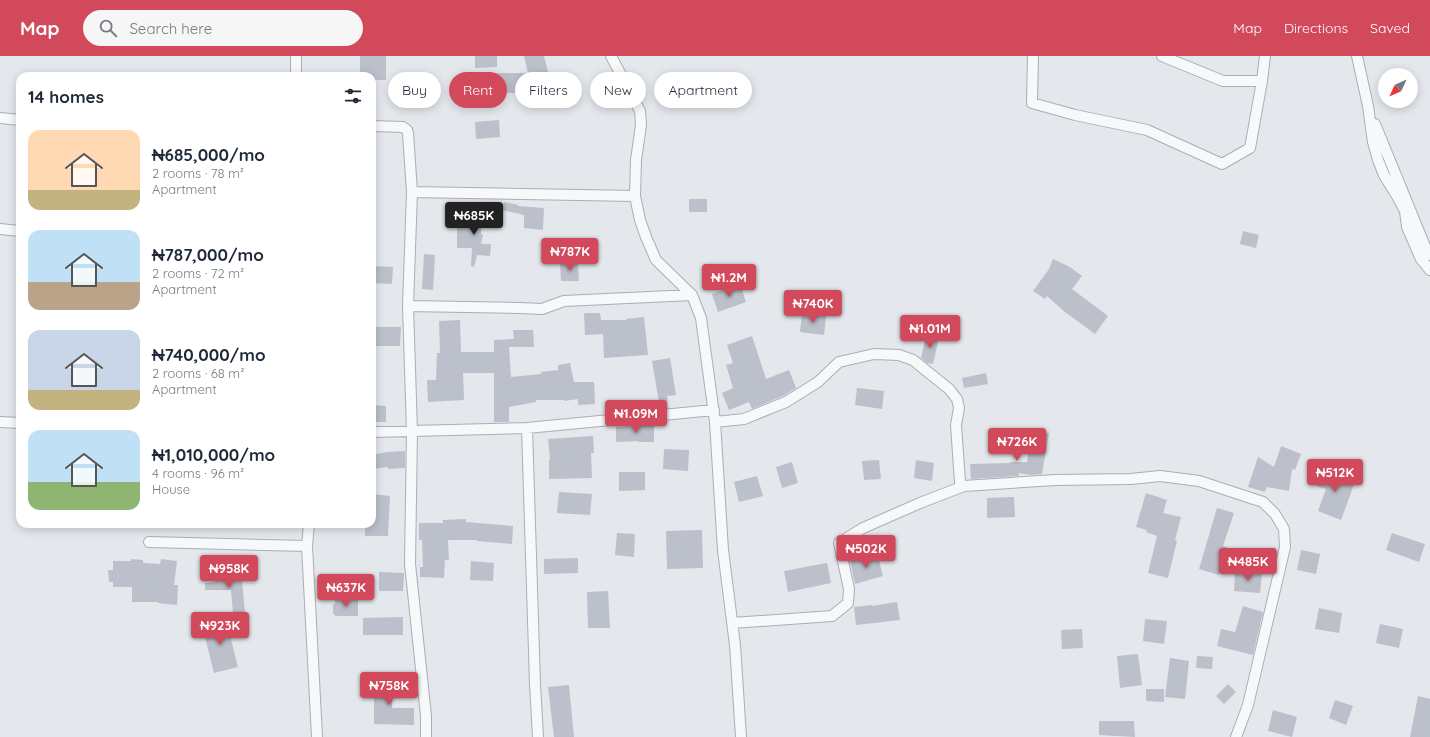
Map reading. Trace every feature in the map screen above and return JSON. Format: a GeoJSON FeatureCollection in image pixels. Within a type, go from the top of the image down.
{"type":"FeatureCollection","features":[{"type":"Feature","properties":{"kind":"street"},"geometry":{"type":"LineString","coordinates":[[296,56],[296,72]]}},
{"type":"Feature","properties":{"kind":"street"},"geometry":{"type":"LineString","coordinates":[[611,56],[640,111],[641,125],[636,160],[635,196],[642,225],[656,260],[692,295],[701,318],[714,410],[723,543],[732,623],[741,737]]}},
{"type":"Feature","properties":{"kind":"street"},"geometry":{"type":"LineString","coordinates":[[1034,56],[1032,103],[1075,116],[1147,130],[1222,164],[1250,148],[1265,56]]}},
{"type":"Feature","properties":{"kind":"street"},"geometry":{"type":"LineString","coordinates":[[1162,56],[1223,81],[1262,81]]}},
{"type":"Feature","properties":{"kind":"street"},"geometry":{"type":"LineString","coordinates":[[1357,56],[1368,106],[1373,142],[1378,160],[1384,175],[1398,196],[1405,211],[1407,227],[1421,259],[1430,270]]}},
{"type":"Feature","properties":{"kind":"street"},"geometry":{"type":"LineString","coordinates":[[1368,106],[1388,159],[1430,255]]}},
{"type":"Feature","properties":{"kind":"street"},"geometry":{"type":"LineString","coordinates":[[0,118],[16,120]]}},
{"type":"Feature","properties":{"kind":"street"},"geometry":{"type":"LineString","coordinates":[[376,126],[403,127],[407,130],[412,192],[408,306],[412,431],[410,564],[426,716],[426,737]]}},
{"type":"Feature","properties":{"kind":"street"},"geometry":{"type":"LineString","coordinates":[[412,192],[635,196]]}},
{"type":"Feature","properties":{"kind":"street"},"geometry":{"type":"LineString","coordinates":[[0,229],[16,231]]}},
{"type":"Feature","properties":{"kind":"street"},"geometry":{"type":"LineString","coordinates":[[408,306],[542,309],[564,301],[692,295]]}},
{"type":"Feature","properties":{"kind":"street"},"geometry":{"type":"LineString","coordinates":[[715,422],[744,419],[786,402],[818,382],[839,362],[874,354],[899,355],[912,360],[949,389],[957,399],[959,408],[956,425],[960,482],[961,485],[964,486]]}},
{"type":"Feature","properties":{"kind":"street"},"geometry":{"type":"LineString","coordinates":[[376,432],[527,428],[714,410]]}},
{"type":"Feature","properties":{"kind":"street"},"geometry":{"type":"LineString","coordinates":[[0,422],[16,423]]}},
{"type":"Feature","properties":{"kind":"street"},"geometry":{"type":"LineString","coordinates":[[527,428],[538,737]]}},
{"type":"Feature","properties":{"kind":"street"},"geometry":{"type":"LineString","coordinates":[[732,623],[832,616],[848,603],[849,596],[849,589],[839,543],[863,528],[964,486],[1055,480],[1131,479],[1160,476],[1199,481],[1263,502],[1276,514],[1284,528],[1285,547],[1248,705],[1236,737]]}},
{"type":"Feature","properties":{"kind":"street"},"geometry":{"type":"LineString","coordinates":[[309,528],[307,546],[317,737]]}},
{"type":"Feature","properties":{"kind":"street"},"geometry":{"type":"LineString","coordinates":[[149,542],[307,546]]}},
{"type":"Feature","properties":{"kind":"building"},"geometry":{"type":"Polygon","coordinates":[[[360,56],[386,56],[386,80],[376,80],[376,72],[360,72],[360,56]]]}},
{"type":"Feature","properties":{"kind":"building"},"geometry":{"type":"Polygon","coordinates":[[[475,56],[497,56],[497,67],[475,68],[475,56]]]}},
{"type":"Feature","properties":{"kind":"building"},"geometry":{"type":"Polygon","coordinates":[[[524,56],[544,56],[548,72],[528,72],[524,56]]]}},
{"type":"Feature","properties":{"kind":"building"},"geometry":{"type":"Polygon","coordinates":[[[507,73],[515,73],[515,93],[507,93],[507,73]]]}},
{"type":"Feature","properties":{"kind":"building"},"geometry":{"type":"Polygon","coordinates":[[[499,120],[500,137],[476,139],[475,122],[499,120]]]}},
{"type":"Feature","properties":{"kind":"building"},"geometry":{"type":"Polygon","coordinates":[[[689,199],[707,199],[707,212],[689,212],[689,199]]]}},
{"type":"Feature","properties":{"kind":"building"},"geometry":{"type":"Polygon","coordinates":[[[474,202],[483,203],[481,234],[483,235],[481,244],[491,244],[490,256],[477,255],[474,267],[471,266],[472,248],[457,248],[457,228],[473,228],[474,202]]]}},
{"type":"Feature","properties":{"kind":"building"},"geometry":{"type":"Polygon","coordinates":[[[504,202],[518,206],[544,208],[543,230],[524,228],[524,215],[502,210],[504,202]]]}},
{"type":"Feature","properties":{"kind":"building"},"geometry":{"type":"Polygon","coordinates":[[[1243,231],[1259,235],[1256,248],[1240,244],[1243,231]]]}},
{"type":"Feature","properties":{"kind":"building"},"geometry":{"type":"Polygon","coordinates":[[[424,254],[435,255],[433,290],[422,289],[424,254]]]}},
{"type":"Feature","properties":{"kind":"building"},"geometry":{"type":"Polygon","coordinates":[[[1053,259],[1070,267],[1082,276],[1072,289],[1108,316],[1095,334],[1065,312],[1047,296],[1045,299],[1033,291],[1049,269],[1053,259]]]}},
{"type":"Feature","properties":{"kind":"building"},"geometry":{"type":"Polygon","coordinates":[[[560,262],[578,262],[579,281],[561,281],[560,262]]]}},
{"type":"Feature","properties":{"kind":"building"},"geometry":{"type":"Polygon","coordinates":[[[376,266],[393,267],[392,284],[376,283],[376,266]]]}},
{"type":"Feature","properties":{"kind":"building"},"geometry":{"type":"Polygon","coordinates":[[[740,284],[746,302],[718,312],[712,294],[740,284]]]}},
{"type":"Feature","properties":{"kind":"building"},"geometry":{"type":"Polygon","coordinates":[[[584,313],[600,313],[601,320],[626,320],[644,317],[648,355],[604,358],[603,334],[585,335],[584,313]]]}},
{"type":"Feature","properties":{"kind":"building"},"geometry":{"type":"Polygon","coordinates":[[[802,314],[826,316],[824,335],[800,332],[802,314]]]}},
{"type":"Feature","properties":{"kind":"building"},"geometry":{"type":"Polygon","coordinates":[[[460,320],[461,352],[494,352],[494,340],[514,339],[513,330],[533,330],[534,347],[509,347],[511,377],[541,374],[541,372],[558,370],[558,365],[570,363],[574,382],[594,382],[595,404],[578,405],[578,399],[564,401],[536,400],[536,402],[509,407],[509,422],[494,422],[494,373],[463,373],[464,400],[428,402],[427,380],[436,380],[437,353],[440,353],[439,321],[460,320]]]}},
{"type":"Feature","properties":{"kind":"building"},"geometry":{"type":"Polygon","coordinates":[[[376,327],[401,327],[400,346],[376,346],[376,327]]]}},
{"type":"Feature","properties":{"kind":"building"},"geometry":{"type":"Polygon","coordinates":[[[926,335],[939,338],[933,364],[927,363],[921,358],[926,335]]]}},
{"type":"Feature","properties":{"kind":"building"},"geometry":{"type":"Polygon","coordinates":[[[752,336],[766,379],[789,370],[796,388],[783,396],[752,409],[749,402],[729,410],[722,393],[733,388],[726,365],[733,363],[727,345],[752,336]]]}},
{"type":"Feature","properties":{"kind":"building"},"geometry":{"type":"Polygon","coordinates":[[[670,358],[676,395],[667,396],[668,401],[659,403],[652,361],[670,358]]]}},
{"type":"Feature","properties":{"kind":"building"},"geometry":{"type":"Polygon","coordinates":[[[986,373],[988,384],[964,388],[962,378],[986,373]]]}},
{"type":"Feature","properties":{"kind":"building"},"geometry":{"type":"Polygon","coordinates":[[[857,388],[884,391],[882,409],[855,405],[857,388]]]}},
{"type":"Feature","properties":{"kind":"building"},"geometry":{"type":"Polygon","coordinates":[[[376,405],[386,406],[386,422],[376,422],[376,405]]]}},
{"type":"Feature","properties":{"kind":"building"},"geometry":{"type":"Polygon","coordinates":[[[654,425],[654,442],[616,442],[616,427],[654,425]]]}},
{"type":"Feature","properties":{"kind":"building"},"geometry":{"type":"Polygon","coordinates":[[[1032,431],[1049,433],[1042,474],[1030,475],[1019,473],[1019,476],[971,479],[970,464],[1027,462],[1032,431]]]}},
{"type":"Feature","properties":{"kind":"building"},"geometry":{"type":"Polygon","coordinates":[[[593,436],[594,453],[591,453],[592,478],[549,479],[550,460],[548,439],[593,436]]]}},
{"type":"Feature","properties":{"kind":"building"},"geometry":{"type":"Polygon","coordinates":[[[1281,446],[1301,454],[1295,470],[1292,469],[1289,491],[1267,487],[1265,492],[1248,487],[1258,457],[1274,467],[1281,446]]]}},
{"type":"Feature","properties":{"kind":"building"},"geometry":{"type":"Polygon","coordinates":[[[664,449],[689,450],[688,471],[663,469],[664,449]]]}},
{"type":"Feature","properties":{"kind":"building"},"geometry":{"type":"Polygon","coordinates":[[[405,451],[405,468],[388,469],[388,467],[376,468],[376,454],[405,451]]]}},
{"type":"Feature","properties":{"kind":"building"},"geometry":{"type":"Polygon","coordinates":[[[879,460],[881,479],[864,480],[862,461],[879,460]]]}},
{"type":"Feature","properties":{"kind":"building"},"geometry":{"type":"Polygon","coordinates":[[[916,460],[934,463],[932,481],[914,478],[916,460]]]}},
{"type":"Feature","properties":{"kind":"building"},"geometry":{"type":"Polygon","coordinates":[[[792,462],[798,483],[782,488],[776,467],[792,462]]]}},
{"type":"Feature","properties":{"kind":"building"},"geometry":{"type":"Polygon","coordinates":[[[1322,469],[1348,475],[1356,479],[1341,520],[1318,511],[1326,489],[1317,486],[1322,469]]]}},
{"type":"Feature","properties":{"kind":"building"},"geometry":{"type":"Polygon","coordinates":[[[619,472],[645,472],[645,490],[619,491],[619,472]]]}},
{"type":"Feature","properties":{"kind":"building"},"geometry":{"type":"Polygon","coordinates":[[[757,476],[763,496],[739,502],[734,482],[757,476]]]}},
{"type":"Feature","properties":{"kind":"building"},"geometry":{"type":"Polygon","coordinates":[[[559,492],[592,494],[590,515],[557,513],[559,492]]]}},
{"type":"Feature","properties":{"kind":"building"},"geometry":{"type":"Polygon","coordinates":[[[1146,493],[1167,500],[1163,513],[1181,517],[1168,578],[1148,573],[1157,536],[1146,532],[1147,530],[1136,527],[1146,493]]]}},
{"type":"Feature","properties":{"kind":"building"},"geometry":{"type":"Polygon","coordinates":[[[376,494],[390,496],[388,536],[365,536],[365,528],[376,528],[376,494]]]}},
{"type":"Feature","properties":{"kind":"building"},"geometry":{"type":"Polygon","coordinates":[[[1014,497],[1015,517],[987,518],[987,498],[1014,497]]]}},
{"type":"Feature","properties":{"kind":"building"},"geometry":{"type":"Polygon","coordinates":[[[1217,508],[1234,513],[1223,546],[1228,548],[1219,575],[1199,569],[1217,508]]]}},
{"type":"Feature","properties":{"kind":"building"},"geometry":{"type":"Polygon","coordinates":[[[466,519],[466,522],[513,526],[512,544],[477,540],[448,540],[449,560],[445,560],[444,578],[420,577],[420,567],[423,567],[422,540],[419,540],[419,523],[443,523],[443,520],[466,519]]]}},
{"type":"Feature","properties":{"kind":"building"},"geometry":{"type":"Polygon","coordinates":[[[702,530],[703,568],[667,569],[666,531],[702,530]]]}},
{"type":"Feature","properties":{"kind":"building"},"geometry":{"type":"Polygon","coordinates":[[[617,533],[635,534],[634,557],[615,555],[617,533]]]}},
{"type":"Feature","properties":{"kind":"building"},"geometry":{"type":"Polygon","coordinates":[[[1392,533],[1425,544],[1419,562],[1386,550],[1392,533]]]}},
{"type":"Feature","properties":{"kind":"building"},"geometry":{"type":"Polygon","coordinates":[[[1301,550],[1320,554],[1316,574],[1297,570],[1301,550]]]}},
{"type":"Feature","properties":{"kind":"building"},"geometry":{"type":"Polygon","coordinates":[[[877,553],[883,576],[855,584],[850,561],[877,553]]]}},
{"type":"Feature","properties":{"kind":"building"},"geometry":{"type":"Polygon","coordinates":[[[578,558],[578,573],[544,574],[544,559],[578,558]]]}},
{"type":"Feature","properties":{"kind":"building"},"geometry":{"type":"Polygon","coordinates":[[[131,559],[143,560],[143,563],[160,564],[161,559],[177,561],[174,585],[178,585],[177,605],[158,602],[132,602],[132,587],[113,587],[113,582],[109,582],[108,570],[113,570],[113,561],[131,561],[131,559]]]}},
{"type":"Feature","properties":{"kind":"building"},"geometry":{"type":"Polygon","coordinates":[[[471,561],[494,563],[493,581],[470,580],[471,561]]]}},
{"type":"Feature","properties":{"kind":"building"},"geometry":{"type":"Polygon","coordinates":[[[827,563],[831,583],[788,592],[784,571],[827,563]]]}},
{"type":"Feature","properties":{"kind":"building"},"geometry":{"type":"Polygon","coordinates":[[[218,568],[228,568],[228,581],[242,580],[245,612],[233,613],[231,590],[205,590],[205,583],[215,582],[215,574],[218,574],[218,568]]]}},
{"type":"Feature","properties":{"kind":"building"},"geometry":{"type":"Polygon","coordinates":[[[379,572],[404,573],[403,591],[379,591],[379,572]]]}},
{"type":"Feature","properties":{"kind":"building"},"geometry":{"type":"Polygon","coordinates":[[[1235,572],[1262,574],[1260,593],[1234,591],[1235,572]]]}},
{"type":"Feature","properties":{"kind":"building"},"geometry":{"type":"Polygon","coordinates":[[[608,591],[610,628],[588,628],[587,592],[608,591]]]}},
{"type":"Feature","properties":{"kind":"building"},"geometry":{"type":"Polygon","coordinates":[[[335,599],[358,599],[358,616],[335,616],[335,614],[333,614],[333,604],[335,604],[335,599]]]}},
{"type":"Feature","properties":{"kind":"building"},"geometry":{"type":"Polygon","coordinates":[[[897,602],[900,620],[856,625],[854,607],[897,602]]]}},
{"type":"Feature","properties":{"kind":"building"},"geometry":{"type":"Polygon","coordinates":[[[1243,606],[1263,612],[1253,655],[1217,646],[1221,629],[1235,632],[1243,606]]]}},
{"type":"Feature","properties":{"kind":"building"},"geometry":{"type":"Polygon","coordinates":[[[1319,608],[1342,613],[1339,633],[1315,629],[1319,608]]]}},
{"type":"Feature","properties":{"kind":"building"},"geometry":{"type":"Polygon","coordinates":[[[403,617],[403,635],[363,635],[363,618],[403,617]]]}},
{"type":"Feature","properties":{"kind":"building"},"geometry":{"type":"Polygon","coordinates":[[[1145,619],[1167,621],[1164,644],[1143,641],[1145,619]]]}},
{"type":"Feature","properties":{"kind":"building"},"geometry":{"type":"Polygon","coordinates":[[[226,620],[238,667],[214,673],[202,625],[226,620]]]}},
{"type":"Feature","properties":{"kind":"building"},"geometry":{"type":"Polygon","coordinates":[[[1380,624],[1403,629],[1399,648],[1376,643],[1380,624]]]}},
{"type":"Feature","properties":{"kind":"building"},"geometry":{"type":"Polygon","coordinates":[[[1082,629],[1083,648],[1062,649],[1061,630],[1082,629]]]}},
{"type":"Feature","properties":{"kind":"building"},"geometry":{"type":"Polygon","coordinates":[[[1138,654],[1142,685],[1120,688],[1117,656],[1138,654]]]}},
{"type":"Feature","properties":{"kind":"building"},"geometry":{"type":"Polygon","coordinates":[[[1197,656],[1213,657],[1212,669],[1196,668],[1197,656]]]}},
{"type":"Feature","properties":{"kind":"building"},"geometry":{"type":"Polygon","coordinates":[[[1170,658],[1189,661],[1185,699],[1165,697],[1170,658]]]}},
{"type":"Feature","properties":{"kind":"building"},"geometry":{"type":"Polygon","coordinates":[[[374,680],[393,680],[392,708],[414,708],[414,725],[374,724],[374,680]]]}},
{"type":"Feature","properties":{"kind":"building"},"geometry":{"type":"Polygon","coordinates":[[[1228,684],[1236,692],[1224,704],[1216,696],[1228,684]]]}},
{"type":"Feature","properties":{"kind":"building"},"geometry":{"type":"Polygon","coordinates":[[[569,685],[574,737],[554,737],[548,687],[569,685]]]}},
{"type":"Feature","properties":{"kind":"building"},"geometry":{"type":"Polygon","coordinates":[[[1146,689],[1164,689],[1164,702],[1146,701],[1146,689]]]}},
{"type":"Feature","properties":{"kind":"building"},"geometry":{"type":"Polygon","coordinates":[[[1418,696],[1430,699],[1430,737],[1410,737],[1418,696]]]}},
{"type":"Feature","properties":{"kind":"building"},"geometry":{"type":"Polygon","coordinates":[[[1335,700],[1353,706],[1346,725],[1329,718],[1335,700]]]}},
{"type":"Feature","properties":{"kind":"building"},"geometry":{"type":"Polygon","coordinates":[[[1273,710],[1297,717],[1292,737],[1268,731],[1273,710]]]}},
{"type":"Feature","properties":{"kind":"building"},"geometry":{"type":"Polygon","coordinates":[[[1099,721],[1134,721],[1135,737],[1099,735],[1099,721]]]}}]}
